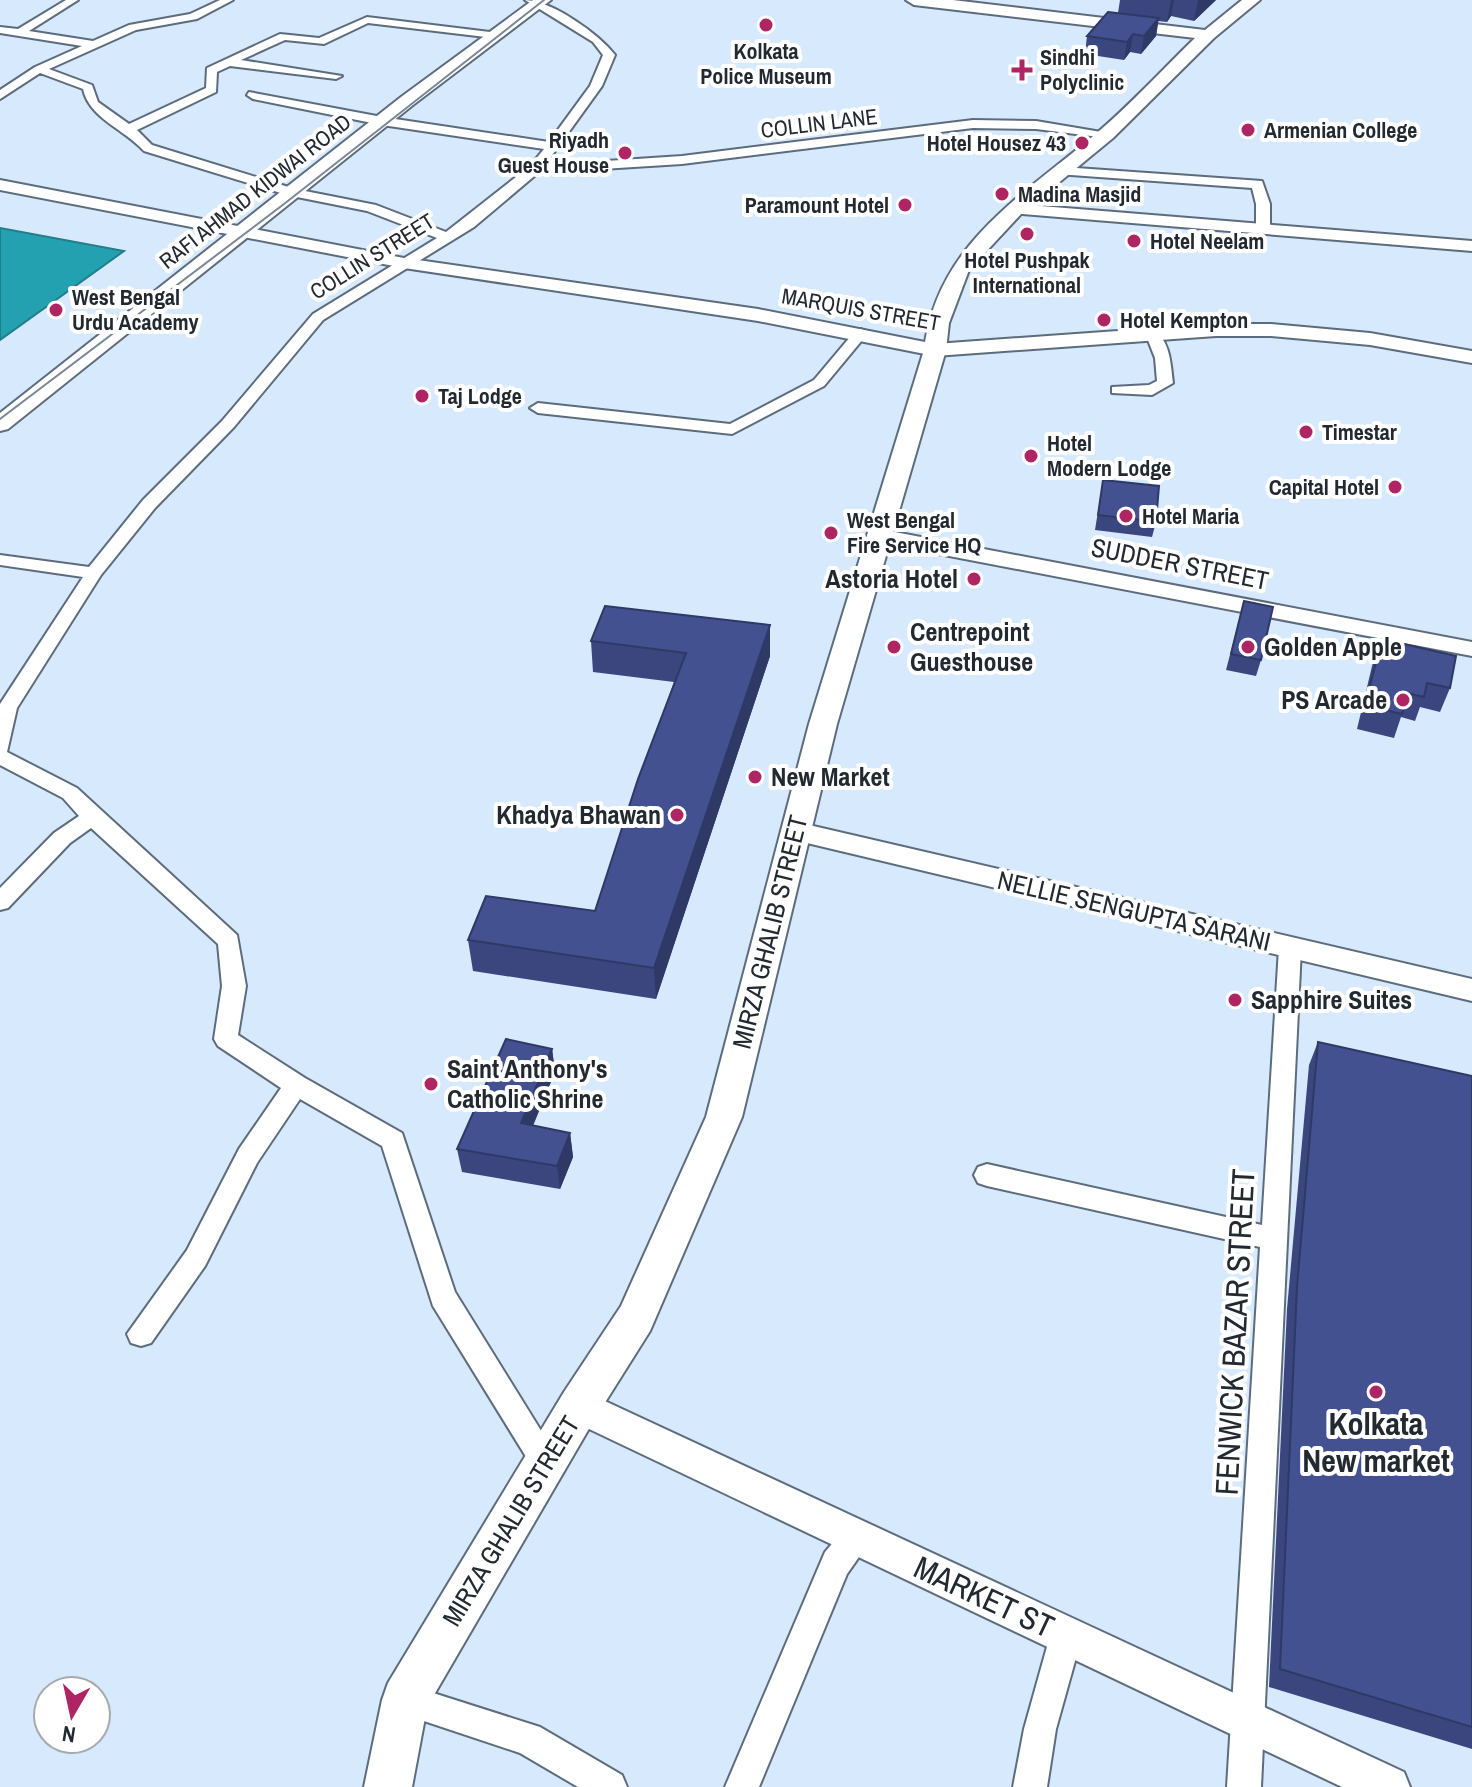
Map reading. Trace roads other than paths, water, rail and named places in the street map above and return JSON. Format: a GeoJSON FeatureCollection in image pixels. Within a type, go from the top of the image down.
{"type":"FeatureCollection","features":[{"type":"Feature","properties":{"kind":"main road"},"geometry":{"type":"LineString","coordinates":[[914,0],[1208,35]]}},
{"type":"Feature","properties":{"kind":"main road","name":"MIRZA GHALIB STREET"},"geometry":{"type":"LineString","coordinates":[[388,1787],[405,1700],[579,1406],[636,1318],[724,1117],[796,831],[935,350],[938,323],[960,268],[1015,209],[1107,134],[1208,35],[1252,0]]}},
{"type":"Feature","properties":{"kind":"main road","name":"RAFI AHMAD KIDWAI ROAD"},"geometry":{"type":"LineString","coordinates":[[0,424],[536,2]]}},
{"type":"Feature","properties":{"kind":"street"},"geometry":{"type":"LineString","coordinates":[[22,31],[73,0]]}},
{"type":"Feature","properties":{"kind":"street"},"geometry":{"type":"LineString","coordinates":[[0,95],[39,69],[92,44],[133,27],[193,17],[228,0]]}},
{"type":"Feature","properties":{"kind":"street","name":"COLLIN STREET"},"geometry":{"type":"LineString","coordinates":[[0,748],[7,708],[94,573],[149,504],[228,424],[318,317],[469,224],[535,169],[596,86],[609,55],[597,40],[536,2]]}},
{"type":"Feature","properties":{"kind":"street"},"geometry":{"type":"LineString","coordinates":[[126,130],[212,90],[211,70],[284,36],[320,42],[367,20],[494,35]]}},
{"type":"Feature","properties":{"kind":"street"},"geometry":{"type":"LineString","coordinates":[[0,30],[92,44]]}},
{"type":"Feature","properties":{"kind":"street"},"geometry":{"type":"LineString","coordinates":[[228,62],[336,76]]}},
{"type":"Feature","properties":{"kind":"street"},"geometry":{"type":"LineString","coordinates":[[39,69],[88,87],[92,104],[148,148],[292,192],[371,208],[447,237]]}},
{"type":"Feature","properties":{"kind":"street"},"geometry":{"type":"LineString","coordinates":[[253,95],[382,121],[552,146]]}},
{"type":"Feature","properties":{"kind":"street","name":"COLLIN LANE"},"geometry":{"type":"LineString","coordinates":[[535,169],[682,160],[973,124],[1036,125],[1107,134]]}},
{"type":"Feature","properties":{"kind":"street"},"geometry":{"type":"LineString","coordinates":[[1062,171],[1257,184],[1263,204],[1263,228]]}},
{"type":"Feature","properties":{"kind":"street","name":"MARQUIS STREET"},"geometry":{"type":"LineString","coordinates":[[0,185],[247,230],[404,263],[576,286],[861,333],[935,350],[1219,330],[1324,334],[1472,357]]}},
{"type":"Feature","properties":{"kind":"street"},"geometry":{"type":"LineString","coordinates":[[1015,209],[1472,246]]}},
{"type":"Feature","properties":{"kind":"street"},"geometry":{"type":"LineString","coordinates":[[538,408],[732,429],[819,383],[861,333]]}},
{"type":"Feature","properties":{"kind":"street"},"geometry":{"type":"LineString","coordinates":[[1118,390],[1152,390],[1165,383],[1163,358],[1153,335]]}},
{"type":"Feature","properties":{"kind":"street","name":"SUDDER STREET"},"geometry":{"type":"LineString","coordinates":[[879,536],[1472,649]]}},
{"type":"Feature","properties":{"kind":"street"},"geometry":{"type":"LineString","coordinates":[[0,560],[94,573]]}},
{"type":"Feature","properties":{"kind":"street"},"geometry":{"type":"LineString","coordinates":[[0,757],[70,793],[92,817],[229,941],[234,986],[226,1039],[296,1085],[393,1140],[443,1297],[546,1463]]}},
{"type":"Feature","properties":{"kind":"street"},"geometry":{"type":"LineString","coordinates":[[0,902],[62,838],[92,817]]}},
{"type":"Feature","properties":{"kind":"street","name":"NELLIE SENGUPTA SARANI"},"geometry":{"type":"LineString","coordinates":[[796,831],[1472,990]]}},
{"type":"Feature","properties":{"kind":"street","name":"FENWICK BAZAR STREET"},"geometry":{"type":"LineString","coordinates":[[1244,1787],[1290,948]]}},
{"type":"Feature","properties":{"kind":"street"},"geometry":{"type":"LineString","coordinates":[[141,1334],[196,1258],[248,1156],[296,1085]]}},
{"type":"Feature","properties":{"kind":"street"},"geometry":{"type":"LineString","coordinates":[[987,1175],[1275,1239]]}},
{"type":"Feature","properties":{"kind":"street","name":"MARKET ST"},"geometry":{"type":"LineString","coordinates":[[579,1406],[1389,1787]]}},
{"type":"Feature","properties":{"kind":"street"},"geometry":{"type":"LineString","coordinates":[[742,1787],[836,1563],[858,1537]]}},
{"type":"Feature","properties":{"kind":"street"},"geometry":{"type":"LineString","coordinates":[[1030,1787],[1040,1729],[1066,1636]]}},
{"type":"Feature","properties":{"kind":"street"},"geometry":{"type":"LineString","coordinates":[[405,1700],[528,1739],[610,1787]]}},
{"type":"Feature","properties":{"kind":"water"},"geometry":{"type":"Polygon","coordinates":[[[0,228],[124,251],[0,340],[0,228]]]}},
{"type":"Feature","properties":{"kind":"tram line"},"geometry":{"type":"LineString","coordinates":[[0,419],[284,204],[544,0]]}},
{"type":"Feature","properties":{"kind":"place","name":"Kolkata Police Museum"},"geometry":{"type":"Point","coordinates":[766,25]}},
{"type":"Feature","properties":{"kind":"place","name":"Sindhi Polyclinic"},"geometry":{"type":"Point","coordinates":[1022,70]}},
{"type":"Feature","properties":{"kind":"place","name":"Armenian College"},"geometry":{"type":"Point","coordinates":[1248,130]}},
{"type":"Feature","properties":{"kind":"place","name":"Hotel Housez 43"},"geometry":{"type":"Point","coordinates":[1082,143]}},
{"type":"Feature","properties":{"kind":"place","name":"Riyadh Guest House"},"geometry":{"type":"Point","coordinates":[625,153]}},
{"type":"Feature","properties":{"kind":"place","name":"Madina Masjid"},"geometry":{"type":"Point","coordinates":[1002,194]}},
{"type":"Feature","properties":{"kind":"place","name":"Paramount Hotel"},"geometry":{"type":"Point","coordinates":[905,205]}},
{"type":"Feature","properties":{"kind":"place","name":"Hotel Pushpak International"},"geometry":{"type":"Point","coordinates":[1027,234]}},
{"type":"Feature","properties":{"kind":"place","name":"Hotel Neelam"},"geometry":{"type":"Point","coordinates":[1134,241]}},
{"type":"Feature","properties":{"kind":"place","name":"West Bengal Urdu Academy"},"geometry":{"type":"Point","coordinates":[56,310]}},
{"type":"Feature","properties":{"kind":"place","name":"Hotel Kempton"},"geometry":{"type":"Point","coordinates":[1104,320]}},
{"type":"Feature","properties":{"kind":"place","name":"Taj Lodge"},"geometry":{"type":"Point","coordinates":[422,396]}},
{"type":"Feature","properties":{"kind":"place","name":"Timestar"},"geometry":{"type":"Point","coordinates":[1306,432]}},
{"type":"Feature","properties":{"kind":"place","name":"Hotel Modern Lodge"},"geometry":{"type":"Point","coordinates":[1031,456]}},
{"type":"Feature","properties":{"kind":"place","name":"Capital Hotel"},"geometry":{"type":"Point","coordinates":[1395,487]}},
{"type":"Feature","properties":{"kind":"place","name":"Hotel Maria"},"geometry":{"type":"Point","coordinates":[1126,516]}},
{"type":"Feature","properties":{"kind":"place","name":"West Bengal Fire Service HQ"},"geometry":{"type":"Point","coordinates":[831,533]}},
{"type":"Feature","properties":{"kind":"place","name":"Astoria Hotel"},"geometry":{"type":"Point","coordinates":[974,579]}},
{"type":"Feature","properties":{"kind":"place","name":"Centrepoint Guesthouse"},"geometry":{"type":"Point","coordinates":[894,647]}},
{"type":"Feature","properties":{"kind":"place","name":"Golden Apple"},"geometry":{"type":"Point","coordinates":[1248,647]}},
{"type":"Feature","properties":{"kind":"place","name":"PS Arcade"},"geometry":{"type":"Point","coordinates":[1403,700]}},
{"type":"Feature","properties":{"kind":"place","name":"New Market"},"geometry":{"type":"Point","coordinates":[755,777]}},
{"type":"Feature","properties":{"kind":"place","name":"Khadya Bhawan"},"geometry":{"type":"Point","coordinates":[677,815]}},
{"type":"Feature","properties":{"kind":"place","name":"Sapphire Suites"},"geometry":{"type":"Point","coordinates":[1235,1000]}},
{"type":"Feature","properties":{"kind":"place","name":"Saint Anthony's Catholic Shrine"},"geometry":{"type":"Point","coordinates":[431,1084]}},
{"type":"Feature","properties":{"kind":"place","name":"Kolkata New market"},"geometry":{"type":"Point","coordinates":[1376,1392]}}]}
